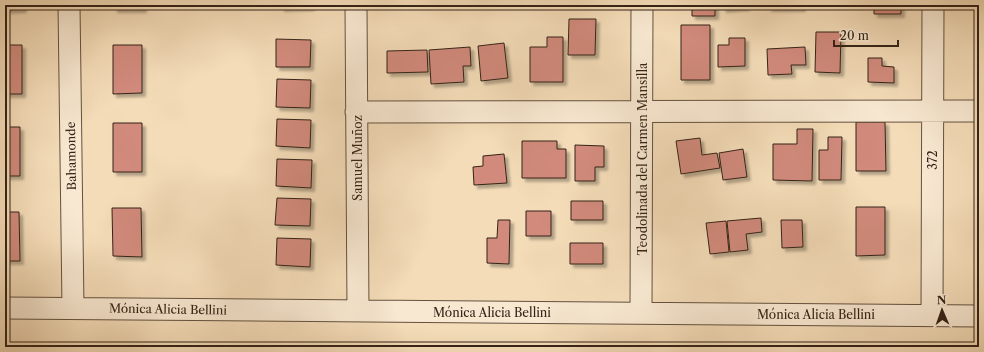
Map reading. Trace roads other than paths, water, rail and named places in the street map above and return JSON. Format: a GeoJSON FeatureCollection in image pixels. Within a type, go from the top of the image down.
{"type":"FeatureCollection","features":[{"type":"Feature","properties":{"kind":"street","name":"Bahamonde"},"geometry":{"type":"LineString","coordinates":[[69,5],[73,308]]}},
{"type":"Feature","properties":{"kind":"street","name":"Samuel Muñoz"},"geometry":{"type":"LineString","coordinates":[[356,5],[358,311]]}},
{"type":"Feature","properties":{"kind":"street","name":"Teodolinada del Carmen Mansilla"},"geometry":{"type":"LineString","coordinates":[[641,313],[642,5]]}},
{"type":"Feature","properties":{"kind":"street","name":"372"},"geometry":{"type":"LineString","coordinates":[[932,5],[932,315]]}},
{"type":"Feature","properties":{"kind":"street"},"geometry":{"type":"LineString","coordinates":[[356,112],[642,110],[979,111]]}},
{"type":"Feature","properties":{"kind":"street","name":"Mónica Alicia Bellini"},"geometry":{"type":"LineString","coordinates":[[5,308],[979,316]]}}]}
